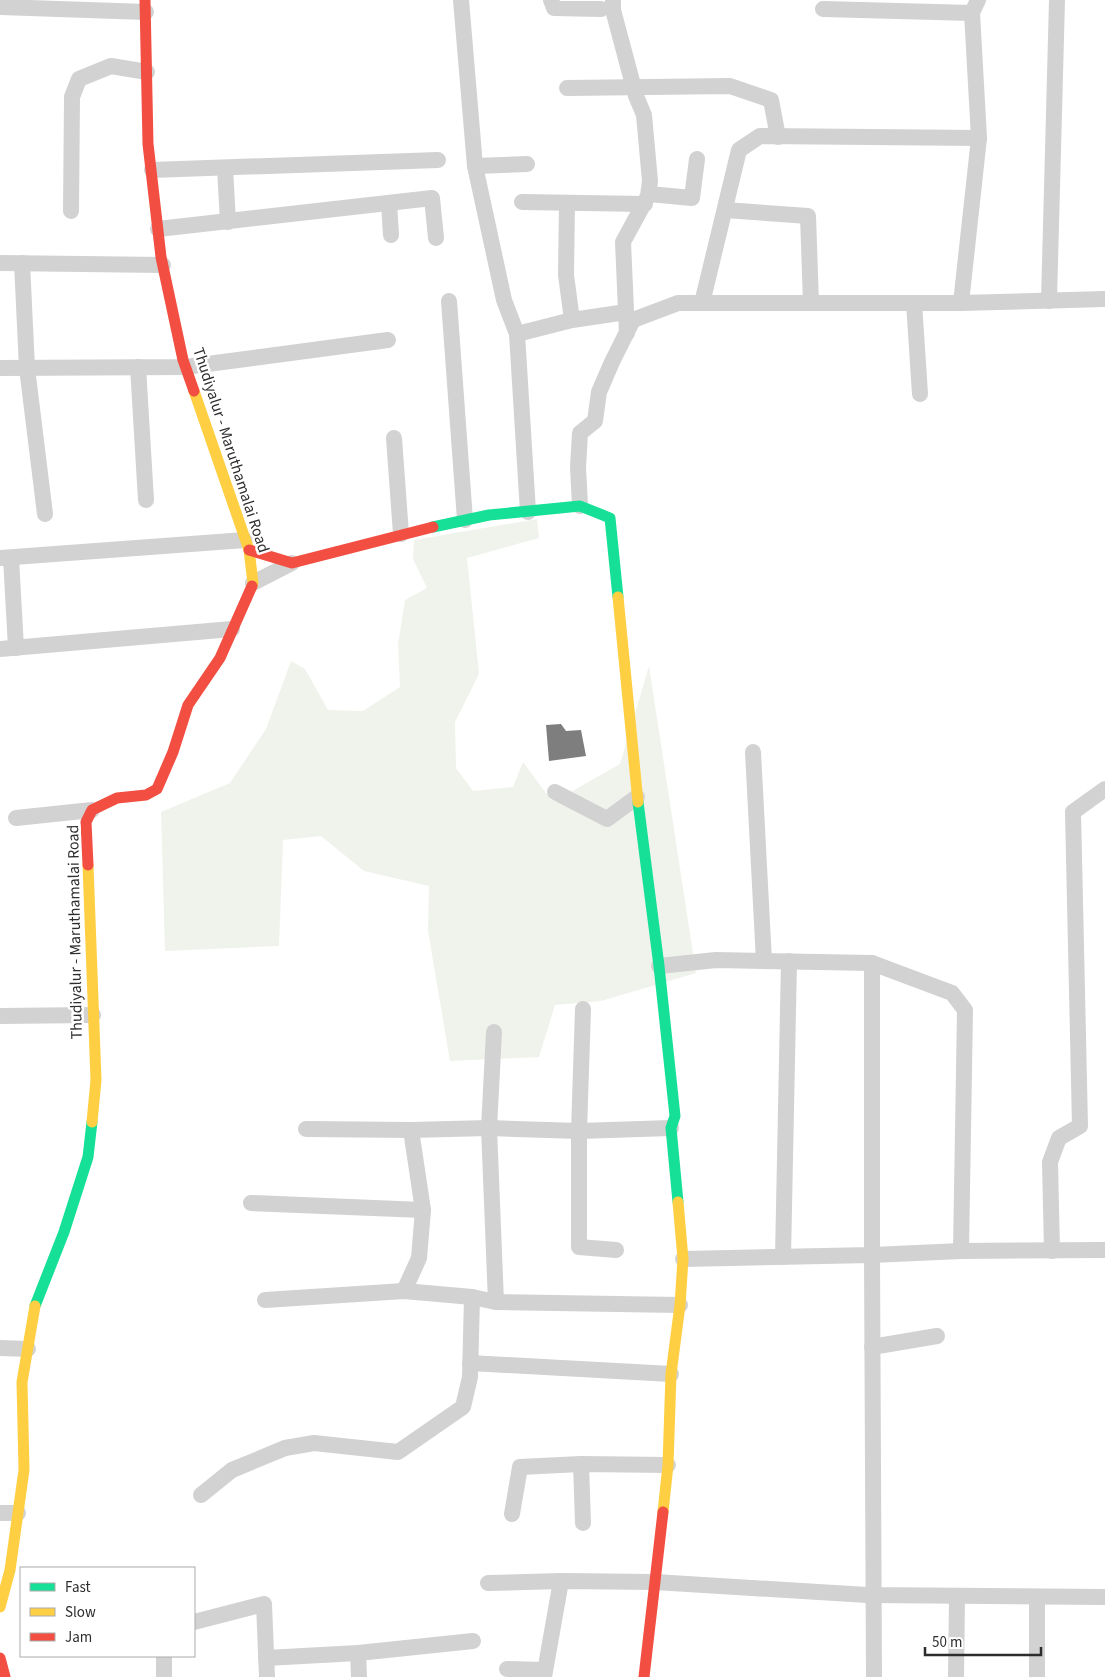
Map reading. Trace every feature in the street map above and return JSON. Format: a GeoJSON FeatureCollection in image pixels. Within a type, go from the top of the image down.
{"type":"FeatureCollection","features":[{"type":"Feature","properties":{"kind":"main road","name":"Thudiyalur - Maruthamalai Road"},"geometry":{"type":"LineString","coordinates":[[0,1607],[10,1570],[24,1470],[22,1382],[34,1308],[64,1232],[88,1157],[96,1080],[86,822],[92,810],[117,798],[146,795],[156,789],[173,752],[188,705],[220,658],[253,583],[247,545],[185,367],[163,265],[148,144],[145,6]]}},
{"type":"Feature","properties":{"kind":"main road"},"geometry":{"type":"LineString","coordinates":[[247,545],[292,563],[401,534],[489,516],[580,506],[610,518],[637,796],[659,966],[675,1116],[671,1128],[683,1259],[680,1305],[671,1374],[668,1465],[644,1677]]}},
{"type":"Feature","properties":{"kind":"main road"},"geometry":{"type":"LineString","coordinates":[[0,1658],[5,1677]]}},
{"type":"Feature","properties":{"kind":"street"},"geometry":{"type":"LineString","coordinates":[[461,0],[475,166],[504,300],[518,334],[528,512]]}},
{"type":"Feature","properties":{"kind":"street"},"geometry":{"type":"LineString","coordinates":[[552,0],[554,8],[607,5],[613,10],[634,87],[644,115],[650,181],[647,199],[623,242],[627,333]]}},
{"type":"Feature","properties":{"kind":"street"},"geometry":{"type":"LineString","coordinates":[[1049,301],[1057,0]]}},
{"type":"Feature","properties":{"kind":"street"},"geometry":{"type":"LineString","coordinates":[[0,7],[145,6]]}},
{"type":"Feature","properties":{"kind":"street"},"geometry":{"type":"LineString","coordinates":[[823,9],[975,6],[979,138],[961,303]]}},
{"type":"Feature","properties":{"kind":"street"},"geometry":{"type":"LineString","coordinates":[[71,212],[72,97],[79,79],[111,66],[147,72]]}},
{"type":"Feature","properties":{"kind":"street"},"geometry":{"type":"LineString","coordinates":[[567,88],[730,86],[771,100],[778,137]]}},
{"type":"Feature","properties":{"kind":"street"},"geometry":{"type":"LineString","coordinates":[[702,303],[739,150],[760,136],[979,138]]}},
{"type":"Feature","properties":{"kind":"street"},"geometry":{"type":"LineString","coordinates":[[522,202],[692,198],[697,159]]}},
{"type":"Feature","properties":{"kind":"street"},"geometry":{"type":"LineString","coordinates":[[152,170],[438,160]]}},
{"type":"Feature","properties":{"kind":"street"},"geometry":{"type":"LineString","coordinates":[[475,166],[527,164]]}},
{"type":"Feature","properties":{"kind":"street"},"geometry":{"type":"LineString","coordinates":[[225,168],[228,222]]}},
{"type":"Feature","properties":{"kind":"street"},"geometry":{"type":"LineString","coordinates":[[158,230],[432,198],[436,238]]}},
{"type":"Feature","properties":{"kind":"street"},"geometry":{"type":"LineString","coordinates":[[567,202],[566,275],[572,320]]}},
{"type":"Feature","properties":{"kind":"street"},"geometry":{"type":"LineString","coordinates":[[390,203],[391,235]]}},
{"type":"Feature","properties":{"kind":"street"},"geometry":{"type":"LineString","coordinates":[[725,210],[808,216],[811,303]]}},
{"type":"Feature","properties":{"kind":"street"},"geometry":{"type":"LineString","coordinates":[[22,263],[27,368],[45,514]]}},
{"type":"Feature","properties":{"kind":"street"},"geometry":{"type":"LineString","coordinates":[[0,264],[163,265]]}},
{"type":"Feature","properties":{"kind":"street"},"geometry":{"type":"LineString","coordinates":[[580,506],[578,467],[580,433],[595,422],[600,392],[612,362],[633,320],[678,303],[961,303],[1105,299]]}},
{"type":"Feature","properties":{"kind":"street"},"geometry":{"type":"LineString","coordinates":[[449,301],[466,520]]}},
{"type":"Feature","properties":{"kind":"street"},"geometry":{"type":"LineString","coordinates":[[914,303],[920,394]]}},
{"type":"Feature","properties":{"kind":"street"},"geometry":{"type":"LineString","coordinates":[[518,334],[572,320],[626,312]]}},
{"type":"Feature","properties":{"kind":"street"},"geometry":{"type":"LineString","coordinates":[[0,368],[185,367],[388,340]]}},
{"type":"Feature","properties":{"kind":"street"},"geometry":{"type":"LineString","coordinates":[[138,367],[146,500]]}},
{"type":"Feature","properties":{"kind":"street"},"geometry":{"type":"LineString","coordinates":[[394,438],[401,534]]}},
{"type":"Feature","properties":{"kind":"street"},"geometry":{"type":"LineString","coordinates":[[232,629],[8,649],[5,558],[247,545]]}},
{"type":"Feature","properties":{"kind":"street"},"geometry":{"type":"LineString","coordinates":[[253,583],[292,563]]}},
{"type":"Feature","properties":{"kind":"street"},"geometry":{"type":"LineString","coordinates":[[752,752],[764,961]]}},
{"type":"Feature","properties":{"kind":"street"},"geometry":{"type":"LineString","coordinates":[[1052,1251],[1050,1162],[1059,1138],[1080,1126],[1073,812],[1105,789]]}},
{"type":"Feature","properties":{"kind":"street"},"geometry":{"type":"LineString","coordinates":[[555,792],[607,819],[637,796]]}},
{"type":"Feature","properties":{"kind":"street"},"geometry":{"type":"LineString","coordinates":[[16,818],[92,810]]}},
{"type":"Feature","properties":{"kind":"street"},"geometry":{"type":"LineString","coordinates":[[659,966],[716,960],[872,962],[952,993],[964,1010],[961,1251]]}},
{"type":"Feature","properties":{"kind":"street"},"geometry":{"type":"LineString","coordinates":[[783,1257],[789,961]]}},
{"type":"Feature","properties":{"kind":"street"},"geometry":{"type":"LineString","coordinates":[[872,962],[874,1677]]}},
{"type":"Feature","properties":{"kind":"street"},"geometry":{"type":"LineString","coordinates":[[583,1009],[579,1131],[579,1247],[616,1250]]}},
{"type":"Feature","properties":{"kind":"street"},"geometry":{"type":"LineString","coordinates":[[0,1016],[93,1015]]}},
{"type":"Feature","properties":{"kind":"street"},"geometry":{"type":"LineString","coordinates":[[494,1032],[489,1128],[496,1302]]}},
{"type":"Feature","properties":{"kind":"street"},"geometry":{"type":"LineString","coordinates":[[306,1129],[411,1130],[489,1128],[579,1131],[671,1128]]}},
{"type":"Feature","properties":{"kind":"street"},"geometry":{"type":"LineString","coordinates":[[404,1291],[420,1258],[423,1210],[411,1130]]}},
{"type":"Feature","properties":{"kind":"street"},"geometry":{"type":"LineString","coordinates":[[251,1204],[423,1210]]}},
{"type":"Feature","properties":{"kind":"street"},"geometry":{"type":"LineString","coordinates":[[683,1259],[961,1251],[1105,1250]]}},
{"type":"Feature","properties":{"kind":"street"},"geometry":{"type":"LineString","coordinates":[[265,1300],[404,1291],[472,1297],[496,1302],[680,1305]]}},
{"type":"Feature","properties":{"kind":"street"},"geometry":{"type":"LineString","coordinates":[[201,1494],[232,1470],[285,1448],[314,1443],[398,1452],[463,1407],[470,1377],[472,1297]]}},
{"type":"Feature","properties":{"kind":"street"},"geometry":{"type":"LineString","coordinates":[[872,1348],[936,1336]]}},
{"type":"Feature","properties":{"kind":"street"},"geometry":{"type":"LineString","coordinates":[[0,1348],[28,1349]]}},
{"type":"Feature","properties":{"kind":"street"},"geometry":{"type":"LineString","coordinates":[[470,1363],[671,1374]]}},
{"type":"Feature","properties":{"kind":"street"},"geometry":{"type":"LineString","coordinates":[[581,1464],[583,1523]]}},
{"type":"Feature","properties":{"kind":"street"},"geometry":{"type":"LineString","coordinates":[[512,1514],[520,1467],[581,1464],[668,1465]]}},
{"type":"Feature","properties":{"kind":"street"},"geometry":{"type":"LineString","coordinates":[[0,1513],[18,1514]]}},
{"type":"Feature","properties":{"kind":"street"},"geometry":{"type":"LineString","coordinates":[[507,1669],[545,1674],[561,1582]]}},
{"type":"Feature","properties":{"kind":"street"},"geometry":{"type":"LineString","coordinates":[[488,1583],[656,1582],[873,1595],[1105,1598]]}},
{"type":"Feature","properties":{"kind":"street"},"geometry":{"type":"LineString","coordinates":[[956,1677],[957,1596]]}},
{"type":"Feature","properties":{"kind":"street"},"geometry":{"type":"LineString","coordinates":[[1037,1677],[1038,1598]]}},
{"type":"Feature","properties":{"kind":"street"},"geometry":{"type":"LineString","coordinates":[[195,1622],[264,1604],[267,1677]]}},
{"type":"Feature","properties":{"kind":"street"},"geometry":{"type":"LineString","coordinates":[[266,1658],[358,1653],[473,1641]]}},
{"type":"Feature","properties":{"kind":"street"},"geometry":{"type":"LineString","coordinates":[[358,1653],[359,1677]]}},
{"type":"Feature","properties":{"kind":"street"},"geometry":{"type":"LineString","coordinates":[[164,1657],[164,1677]]}},
{"type":"Feature","properties":{"kind":"shaded area"},"geometry":{"type":"Polygon","coordinates":[[[537,519],[539,538],[467,558],[479,674],[455,722],[456,768],[473,791],[513,787],[523,762],[551,800],[569,793],[620,764],[649,666],[696,973],[601,1001],[555,1005],[539,1057],[450,1061],[428,931],[429,886],[364,871],[321,836],[283,840],[279,946],[165,951],[161,812],[230,783],[266,729],[291,661],[305,669],[328,710],[363,711],[400,687],[398,644],[405,600],[427,588],[413,559],[414,540],[537,519]]]}},
{"type":"Feature","properties":{"kind":"building"},"geometry":{"type":"Polygon","coordinates":[[[561,724],[566,731],[581,730],[586,756],[549,761],[546,725],[561,724]]]}},
{"type":"Feature","properties":{"kind":"traffic: fast"},"geometry":{"type":"LineString","coordinates":[[433,527],[489,515],[580,506],[610,518],[618,597]]}},
{"type":"Feature","properties":{"kind":"traffic: fast"},"geometry":{"type":"LineString","coordinates":[[638,802],[659,966],[675,1116],[671,1128],[678,1202]]}},
{"type":"Feature","properties":{"kind":"traffic: fast"},"geometry":{"type":"LineString","coordinates":[[35,1306],[64,1232],[88,1157],[92,1122]]}},
{"type":"Feature","properties":{"kind":"traffic: slow"},"geometry":{"type":"LineString","coordinates":[[194,391],[249,550],[252,586]]}},
{"type":"Feature","properties":{"kind":"traffic: slow"},"geometry":{"type":"LineString","coordinates":[[618,597],[638,802]]}},
{"type":"Feature","properties":{"kind":"traffic: slow"},"geometry":{"type":"LineString","coordinates":[[88,865],[96,1080],[92,1122]]}},
{"type":"Feature","properties":{"kind":"traffic: slow"},"geometry":{"type":"LineString","coordinates":[[663,1512],[668,1465],[671,1374],[680,1305],[683,1259],[678,1202]]}},
{"type":"Feature","properties":{"kind":"traffic: slow"},"geometry":{"type":"LineString","coordinates":[[0,1607],[10,1570],[24,1470],[22,1382],[35,1306]]}},
{"type":"Feature","properties":{"kind":"traffic: jam"},"geometry":{"type":"LineString","coordinates":[[145,0],[148,144],[161,257],[183,360],[194,391]]}},
{"type":"Feature","properties":{"kind":"traffic: jam"},"geometry":{"type":"LineString","coordinates":[[249,550],[292,563],[433,527]]}},
{"type":"Feature","properties":{"kind":"traffic: jam"},"geometry":{"type":"LineString","coordinates":[[88,865],[86,822],[92,810],[117,798],[146,795],[157,789],[173,752],[188,705],[220,658],[252,586]]}},
{"type":"Feature","properties":{"kind":"traffic: jam"},"geometry":{"type":"LineString","coordinates":[[644,1677],[663,1512]]}},
{"type":"Feature","properties":{"kind":"traffic: jam"},"geometry":{"type":"LineString","coordinates":[[0,1658],[5,1677]]}}]}
